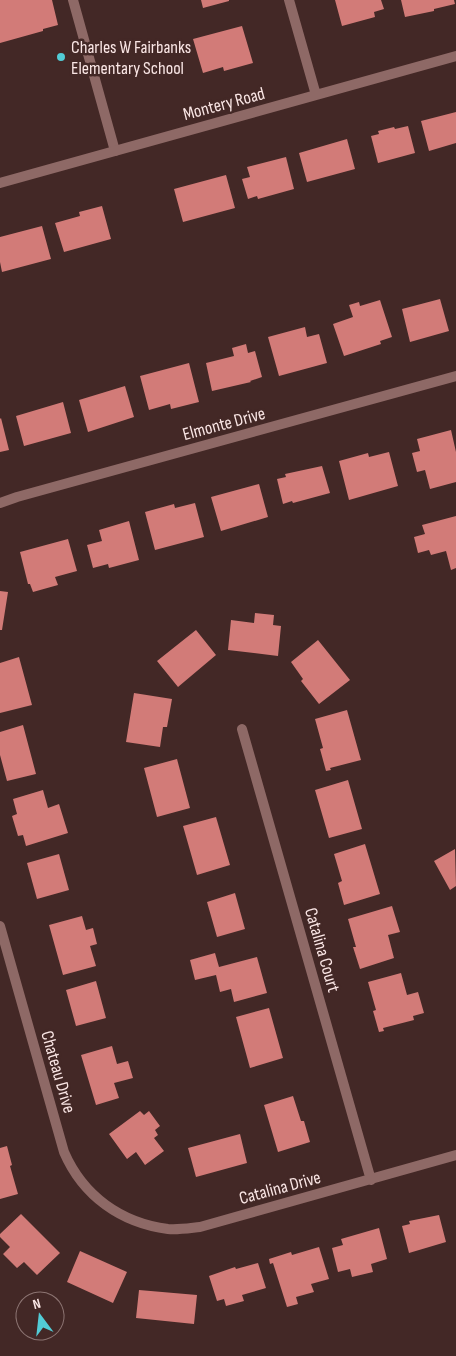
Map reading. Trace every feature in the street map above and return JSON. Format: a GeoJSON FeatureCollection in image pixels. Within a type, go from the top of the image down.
{"type":"FeatureCollection","features":[{"type":"Feature","properties":{"kind":"street"},"geometry":{"type":"LineString","coordinates":[[72,0],[115,151]]}},
{"type":"Feature","properties":{"kind":"street"},"geometry":{"type":"LineString","coordinates":[[290,0],[316,95]]}},
{"type":"Feature","properties":{"kind":"street","name":"Montery Road"},"geometry":{"type":"LineString","coordinates":[[0,183],[456,56]]}},
{"type":"Feature","properties":{"kind":"street","name":"Elmonte Drive"},"geometry":{"type":"LineString","coordinates":[[0,503],[456,376]]}},
{"type":"Feature","properties":{"kind":"street","name":"Catalina Court"},"geometry":{"type":"LineString","coordinates":[[242,729],[371,1180]]}},
{"type":"Feature","properties":{"kind":"street","name":"Chateau Drive"},"geometry":{"type":"LineString","coordinates":[[0,926],[64,1152],[77,1176],[87,1189],[113,1210]]}},
{"type":"Feature","properties":{"kind":"street","name":"Catalina Drive"},"geometry":{"type":"LineString","coordinates":[[113,1210],[130,1219],[150,1226],[170,1229],[200,1227],[456,1155]]}},
{"type":"Feature","properties":{"kind":"building"},"geometry":{"type":"Polygon","coordinates":[[[0,0],[52,0],[58,25],[0,43],[0,0]]]}},
{"type":"Feature","properties":{"kind":"building"},"geometry":{"type":"Polygon","coordinates":[[[201,0],[229,0],[229,1],[203,8],[201,0]]]}},
{"type":"Feature","properties":{"kind":"building"},"geometry":{"type":"Polygon","coordinates":[[[335,0],[381,0],[384,9],[374,12],[375,17],[342,26],[335,0]]]}},
{"type":"Feature","properties":{"kind":"building"},"geometry":{"type":"Polygon","coordinates":[[[401,0],[454,0],[455,4],[405,17],[401,0]]]}},
{"type":"Feature","properties":{"kind":"building"},"geometry":{"type":"Polygon","coordinates":[[[242,26],[253,63],[224,71],[223,67],[203,73],[193,39],[242,26]]]}},
{"type":"Feature","properties":{"kind":"building"},"geometry":{"type":"Polygon","coordinates":[[[456,112],[456,143],[429,151],[421,121],[456,112]]]}},
{"type":"Feature","properties":{"kind":"building"},"geometry":{"type":"Polygon","coordinates":[[[408,126],[415,153],[378,163],[371,136],[379,134],[378,131],[408,126]]]}},
{"type":"Feature","properties":{"kind":"building"},"geometry":{"type":"Polygon","coordinates":[[[347,139],[355,169],[307,182],[299,153],[347,139]]]}},
{"type":"Feature","properties":{"kind":"building"},"geometry":{"type":"Polygon","coordinates":[[[286,157],[294,189],[258,199],[257,196],[248,199],[242,179],[250,177],[247,167],[286,157]]]}},
{"type":"Feature","properties":{"kind":"building"},"geometry":{"type":"Polygon","coordinates":[[[226,175],[235,208],[183,222],[174,189],[226,175]]]}},
{"type":"Feature","properties":{"kind":"building"},"geometry":{"type":"Polygon","coordinates":[[[102,206],[111,239],[64,252],[55,223],[80,216],[79,212],[102,206]]]}},
{"type":"Feature","properties":{"kind":"building"},"geometry":{"type":"Polygon","coordinates":[[[42,226],[51,259],[2,272],[0,237],[42,226]]]}},
{"type":"Feature","properties":{"kind":"building"},"geometry":{"type":"Polygon","coordinates":[[[440,299],[449,331],[410,342],[402,309],[440,299]]]}},
{"type":"Feature","properties":{"kind":"building"},"geometry":{"type":"Polygon","coordinates":[[[380,300],[392,337],[380,341],[381,344],[344,356],[333,324],[353,317],[349,305],[359,302],[360,306],[380,300]]]}},
{"type":"Feature","properties":{"kind":"building"},"geometry":{"type":"Polygon","coordinates":[[[305,327],[307,337],[319,334],[327,363],[279,376],[268,337],[305,327]]]}},
{"type":"Feature","properties":{"kind":"building"},"geometry":{"type":"Polygon","coordinates":[[[246,344],[248,353],[255,351],[262,377],[251,382],[212,391],[206,363],[234,356],[232,348],[246,344]]]}},
{"type":"Feature","properties":{"kind":"building"},"geometry":{"type":"Polygon","coordinates":[[[189,363],[199,402],[171,409],[170,404],[149,410],[140,376],[189,363]]]}},
{"type":"Feature","properties":{"kind":"building"},"geometry":{"type":"Polygon","coordinates":[[[125,386],[134,417],[88,432],[79,400],[125,386]]]}},
{"type":"Feature","properties":{"kind":"building"},"geometry":{"type":"Polygon","coordinates":[[[63,402],[71,433],[24,446],[16,416],[63,402]]]}},
{"type":"Feature","properties":{"kind":"building"},"geometry":{"type":"Polygon","coordinates":[[[0,419],[9,450],[0,452],[0,419]]]}},
{"type":"Feature","properties":{"kind":"building"},"geometry":{"type":"Polygon","coordinates":[[[451,430],[456,452],[456,482],[430,489],[425,470],[417,472],[412,453],[420,451],[417,439],[451,430]]]}},
{"type":"Feature","properties":{"kind":"building"},"geometry":{"type":"Polygon","coordinates":[[[389,452],[398,486],[349,500],[339,461],[368,453],[369,457],[389,452]]]}},
{"type":"Feature","properties":{"kind":"building"},"geometry":{"type":"Polygon","coordinates":[[[322,466],[330,493],[283,504],[277,479],[286,477],[285,474],[322,466]]]}},
{"type":"Feature","properties":{"kind":"building"},"geometry":{"type":"Polygon","coordinates":[[[259,484],[268,517],[221,531],[211,497],[259,484]]]}},
{"type":"Feature","properties":{"kind":"building"},"geometry":{"type":"Polygon","coordinates":[[[195,503],[204,537],[155,550],[145,512],[174,504],[175,508],[195,503]]]}},
{"type":"Feature","properties":{"kind":"building"},"geometry":{"type":"Polygon","coordinates":[[[456,516],[456,568],[451,570],[446,551],[431,555],[429,550],[418,553],[414,537],[425,534],[422,525],[456,516]]]}},
{"type":"Feature","properties":{"kind":"building"},"geometry":{"type":"Polygon","coordinates":[[[129,521],[139,560],[109,568],[108,564],[93,568],[87,545],[102,541],[99,530],[129,521]]]}},
{"type":"Feature","properties":{"kind":"building"},"geometry":{"type":"Polygon","coordinates":[[[68,539],[77,571],[55,577],[58,585],[33,592],[30,584],[28,584],[20,552],[68,539]]]}},
{"type":"Feature","properties":{"kind":"building"},"geometry":{"type":"Polygon","coordinates":[[[0,591],[8,592],[2,630],[0,630],[0,591]]]}},
{"type":"Feature","properties":{"kind":"building"},"geometry":{"type":"Polygon","coordinates":[[[255,613],[274,615],[273,625],[281,626],[278,656],[228,650],[231,620],[254,623],[255,613]]]}},
{"type":"Feature","properties":{"kind":"building"},"geometry":{"type":"Polygon","coordinates":[[[196,630],[216,655],[178,687],[157,661],[196,630]]]}},
{"type":"Feature","properties":{"kind":"building"},"geometry":{"type":"Polygon","coordinates":[[[318,640],[350,680],[319,704],[301,681],[303,679],[291,662],[318,640]]]}},
{"type":"Feature","properties":{"kind":"building"},"geometry":{"type":"Polygon","coordinates":[[[19,657],[32,705],[0,713],[0,663],[19,657]]]}},
{"type":"Feature","properties":{"kind":"building"},"geometry":{"type":"Polygon","coordinates":[[[134,693],[172,699],[167,727],[163,727],[160,747],[126,742],[134,693]]]}},
{"type":"Feature","properties":{"kind":"building"},"geometry":{"type":"Polygon","coordinates":[[[347,710],[361,760],[330,768],[331,770],[326,771],[320,749],[323,748],[315,719],[347,710]]]}},
{"type":"Feature","properties":{"kind":"building"},"geometry":{"type":"Polygon","coordinates":[[[23,725],[36,774],[7,781],[0,755],[0,732],[23,725]]]}},
{"type":"Feature","properties":{"kind":"building"},"geometry":{"type":"Polygon","coordinates":[[[177,759],[190,808],[157,817],[144,768],[177,759]]]}},
{"type":"Feature","properties":{"kind":"building"},"geometry":{"type":"Polygon","coordinates":[[[348,780],[362,829],[329,838],[315,790],[348,780]]]}},
{"type":"Feature","properties":{"kind":"building"},"geometry":{"type":"Polygon","coordinates":[[[43,790],[48,808],[59,804],[68,833],[26,846],[23,835],[18,836],[12,816],[17,814],[13,799],[43,790]]]}},
{"type":"Feature","properties":{"kind":"building"},"geometry":{"type":"Polygon","coordinates":[[[216,817],[230,865],[197,875],[183,826],[216,817]]]}},
{"type":"Feature","properties":{"kind":"building"},"geometry":{"type":"Polygon","coordinates":[[[365,844],[380,894],[344,905],[338,883],[342,881],[334,854],[365,844]]]}},
{"type":"Feature","properties":{"kind":"building"},"geometry":{"type":"Polygon","coordinates":[[[455,849],[456,886],[450,890],[434,861],[455,849]]]}},
{"type":"Feature","properties":{"kind":"building"},"geometry":{"type":"Polygon","coordinates":[[[59,854],[69,890],[37,899],[27,863],[59,854]]]}},
{"type":"Feature","properties":{"kind":"building"},"geometry":{"type":"Polygon","coordinates":[[[235,893],[245,929],[217,937],[207,902],[235,893]]]}},
{"type":"Feature","properties":{"kind":"building"},"geometry":{"type":"Polygon","coordinates":[[[392,906],[400,932],[388,935],[394,958],[360,969],[353,947],[356,947],[348,919],[392,906]]]}},
{"type":"Feature","properties":{"kind":"building"},"geometry":{"type":"Polygon","coordinates":[[[82,916],[86,930],[93,928],[97,944],[90,946],[96,966],[63,975],[49,925],[82,916]]]}},
{"type":"Feature","properties":{"kind":"building"},"geometry":{"type":"Polygon","coordinates":[[[215,953],[219,967],[257,957],[267,993],[234,1002],[231,989],[220,992],[216,975],[195,980],[190,960],[215,953]]]}},
{"type":"Feature","properties":{"kind":"building"},"geometry":{"type":"Polygon","coordinates":[[[401,973],[407,995],[418,992],[424,1013],[413,1016],[414,1020],[383,1028],[384,1031],[379,1032],[373,1011],[376,1010],[368,982],[401,973]]]}},
{"type":"Feature","properties":{"kind":"building"},"geometry":{"type":"Polygon","coordinates":[[[96,981],[106,1018],[76,1026],[66,990],[96,981]]]}},
{"type":"Feature","properties":{"kind":"building"},"geometry":{"type":"Polygon","coordinates":[[[269,1008],[283,1058],[250,1068],[236,1017],[269,1008]]]}},
{"type":"Feature","properties":{"kind":"building"},"geometry":{"type":"Polygon","coordinates":[[[112,1046],[117,1064],[128,1061],[133,1078],[114,1083],[119,1098],[96,1105],[81,1055],[112,1046]]]}},
{"type":"Feature","properties":{"kind":"building"},"geometry":{"type":"Polygon","coordinates":[[[293,1096],[301,1121],[304,1121],[310,1142],[278,1152],[264,1105],[293,1096]]]}},
{"type":"Feature","properties":{"kind":"building"},"geometry":{"type":"Polygon","coordinates":[[[140,1111],[144,1115],[149,1111],[160,1126],[155,1130],[158,1135],[154,1138],[164,1151],[145,1165],[136,1152],[127,1159],[109,1134],[140,1111]]]}},
{"type":"Feature","properties":{"kind":"building"},"geometry":{"type":"Polygon","coordinates":[[[240,1134],[247,1163],[196,1177],[188,1148],[240,1134]]]}},
{"type":"Feature","properties":{"kind":"building"},"geometry":{"type":"Polygon","coordinates":[[[7,1146],[12,1165],[10,1166],[18,1194],[0,1199],[0,1148],[7,1146]]]}},
{"type":"Feature","properties":{"kind":"building"},"geometry":{"type":"Polygon","coordinates":[[[21,1214],[60,1253],[37,1275],[24,1262],[17,1268],[3,1254],[10,1247],[0,1237],[0,1234],[21,1214]]]}},
{"type":"Feature","properties":{"kind":"building"},"geometry":{"type":"Polygon","coordinates":[[[439,1215],[446,1242],[409,1253],[402,1226],[410,1224],[409,1221],[439,1215]]]}},
{"type":"Feature","properties":{"kind":"building"},"geometry":{"type":"Polygon","coordinates":[[[379,1228],[387,1259],[371,1264],[373,1272],[352,1277],[350,1269],[338,1272],[332,1248],[343,1245],[341,1239],[379,1228]]]}},
{"type":"Feature","properties":{"kind":"building"},"geometry":{"type":"Polygon","coordinates":[[[319,1247],[329,1279],[311,1284],[314,1292],[296,1297],[298,1304],[287,1307],[273,1263],[270,1264],[269,1259],[291,1252],[292,1255],[319,1247]]]}},
{"type":"Feature","properties":{"kind":"building"},"geometry":{"type":"Polygon","coordinates":[[[80,1251],[127,1272],[113,1303],[67,1282],[80,1251]]]}},
{"type":"Feature","properties":{"kind":"building"},"geometry":{"type":"Polygon","coordinates":[[[258,1263],[266,1288],[242,1295],[244,1301],[226,1306],[224,1299],[217,1301],[209,1276],[235,1267],[236,1269],[258,1263]]]}},
{"type":"Feature","properties":{"kind":"building"},"geometry":{"type":"Polygon","coordinates":[[[139,1290],[197,1295],[194,1324],[136,1318],[139,1290]]]}},
{"type":"Feature","properties":{"kind":"place","name":"Charles W Fairbanks Elementary School"},"geometry":{"type":"Point","coordinates":[61,57]}}]}
